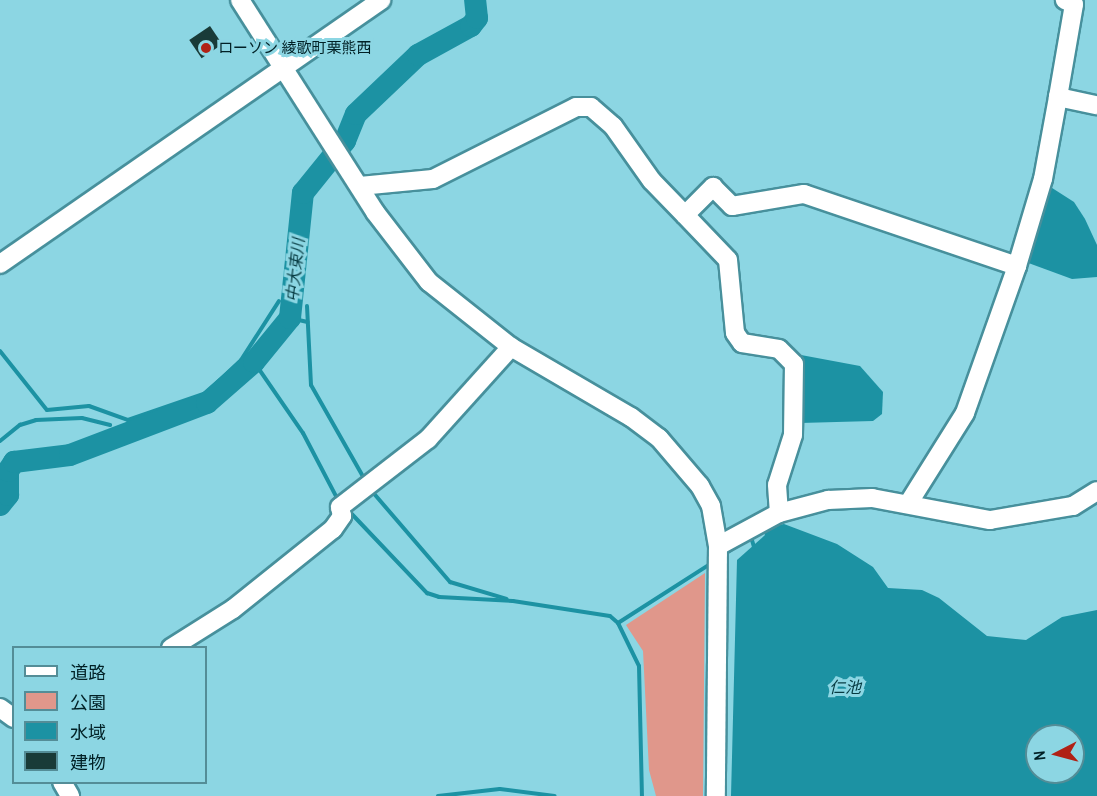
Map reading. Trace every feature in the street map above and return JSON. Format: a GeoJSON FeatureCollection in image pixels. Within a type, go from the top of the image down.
{"type":"FeatureCollection","features":[{"type":"Feature","properties":{"kind":"street"},"geometry":{"type":"LineString","coordinates":[[240,0],[360,186],[429,282],[511,347],[659,438],[700,486],[711,506],[718,554],[716,796]]}},
{"type":"Feature","properties":{"kind":"street"},"geometry":{"type":"LineString","coordinates":[[908,504],[965,413],[1017,266],[1043,179],[1058,97],[1074,4],[1065,0]]}},
{"type":"Feature","properties":{"kind":"street"},"geometry":{"type":"LineString","coordinates":[[0,264],[378,1]]}},
{"type":"Feature","properties":{"kind":"street"},"geometry":{"type":"LineString","coordinates":[[1058,97],[1097,105]]}},
{"type":"Feature","properties":{"kind":"street"},"geometry":{"type":"LineString","coordinates":[[360,186],[433,179],[576,107],[591,107],[728,260],[735,333],[742,342],[779,349],[794,364],[793,435],[777,486],[779,513]]}},
{"type":"Feature","properties":{"kind":"street"},"geometry":{"type":"LineString","coordinates":[[685,214],[712,187],[732,206],[804,194],[1017,266]]}},
{"type":"Feature","properties":{"kind":"street"},"geometry":{"type":"LineString","coordinates":[[174,646],[233,609],[333,529],[342,516],[342,505],[428,439],[511,347]]}},
{"type":"Feature","properties":{"kind":"street"},"geometry":{"type":"LineString","coordinates":[[718,554],[779,513],[855,497],[908,504],[990,520],[1073,506],[1097,491]]}},
{"type":"Feature","properties":{"kind":"green space"},"geometry":{"type":"Polygon","coordinates":[[[705,573],[703,796],[656,796],[649,770],[643,651],[626,625],[705,573]]]}},
{"type":"Feature","properties":{"kind":"water"},"geometry":{"type":"Polygon","coordinates":[[[1049,186],[1074,202],[1085,219],[1097,245],[1097,277],[1072,279],[1023,261],[1049,186]]]}},
{"type":"Feature","properties":{"kind":"water"},"geometry":{"type":"Polygon","coordinates":[[[801,355],[860,366],[883,392],[882,414],[873,421],[800,423],[801,355]]]}},
{"type":"Feature","properties":{"kind":"water","name":"仁池"},"geometry":{"type":"Polygon","coordinates":[[[784,524],[837,544],[873,567],[888,588],[922,590],[939,598],[987,636],[1026,640],[1062,617],[1097,610],[1097,796],[731,796],[737,560],[765,535],[761,528],[784,524]]]}},
{"type":"Feature","properties":{"kind":"building"},"geometry":{"type":"Polygon","coordinates":[[[210,26],[222,44],[202,58],[189,40],[210,26]]]}},
{"type":"Feature","properties":{"kind":"waterway","name":"中大束川"},"geometry":{"type":"LineString","coordinates":[[0,505],[8,495],[8,471],[14,462],[70,455],[207,403],[254,362],[290,318],[303,193],[345,141],[356,114],[418,55],[471,26],[477,18],[475,0]]}},
{"type":"Feature","properties":{"kind":"waterway"},"geometry":{"type":"LineString","coordinates":[[0,351],[47,410],[89,406],[128,420],[206,393],[241,360],[279,301]]}},
{"type":"Feature","properties":{"kind":"waterway"},"geometry":{"type":"LineString","coordinates":[[307,306],[311,385],[365,480]]}},
{"type":"Feature","properties":{"kind":"waterway"},"geometry":{"type":"LineString","coordinates":[[290,318],[308,322]]}},
{"type":"Feature","properties":{"kind":"waterway"},"geometry":{"type":"LineString","coordinates":[[254,362],[303,433],[338,500]]}},
{"type":"Feature","properties":{"kind":"waterway"},"geometry":{"type":"LineString","coordinates":[[0,441],[20,425],[36,420],[82,418],[110,425]]}},
{"type":"Feature","properties":{"kind":"waterway"},"geometry":{"type":"LineString","coordinates":[[370,489],[450,582],[507,599]]}},
{"type":"Feature","properties":{"kind":"waterway"},"geometry":{"type":"LineString","coordinates":[[348,510],[427,593],[439,597],[513,601],[610,616],[618,623],[712,563]]}},
{"type":"Feature","properties":{"kind":"waterway"},"geometry":{"type":"LineString","coordinates":[[723,555],[751,537],[754,547]]}},
{"type":"Feature","properties":{"kind":"waterway"},"geometry":{"type":"LineString","coordinates":[[618,623],[639,666],[642,796]]}},
{"type":"Feature","properties":{"kind":"waterway"},"geometry":{"type":"LineString","coordinates":[[438,796],[500,789],[555,796]]}},
{"type":"Feature","properties":{"kind":"place","name":"ローソン 綾歌町栗熊西"},"geometry":{"type":"Point","coordinates":[206,48]}}]}
